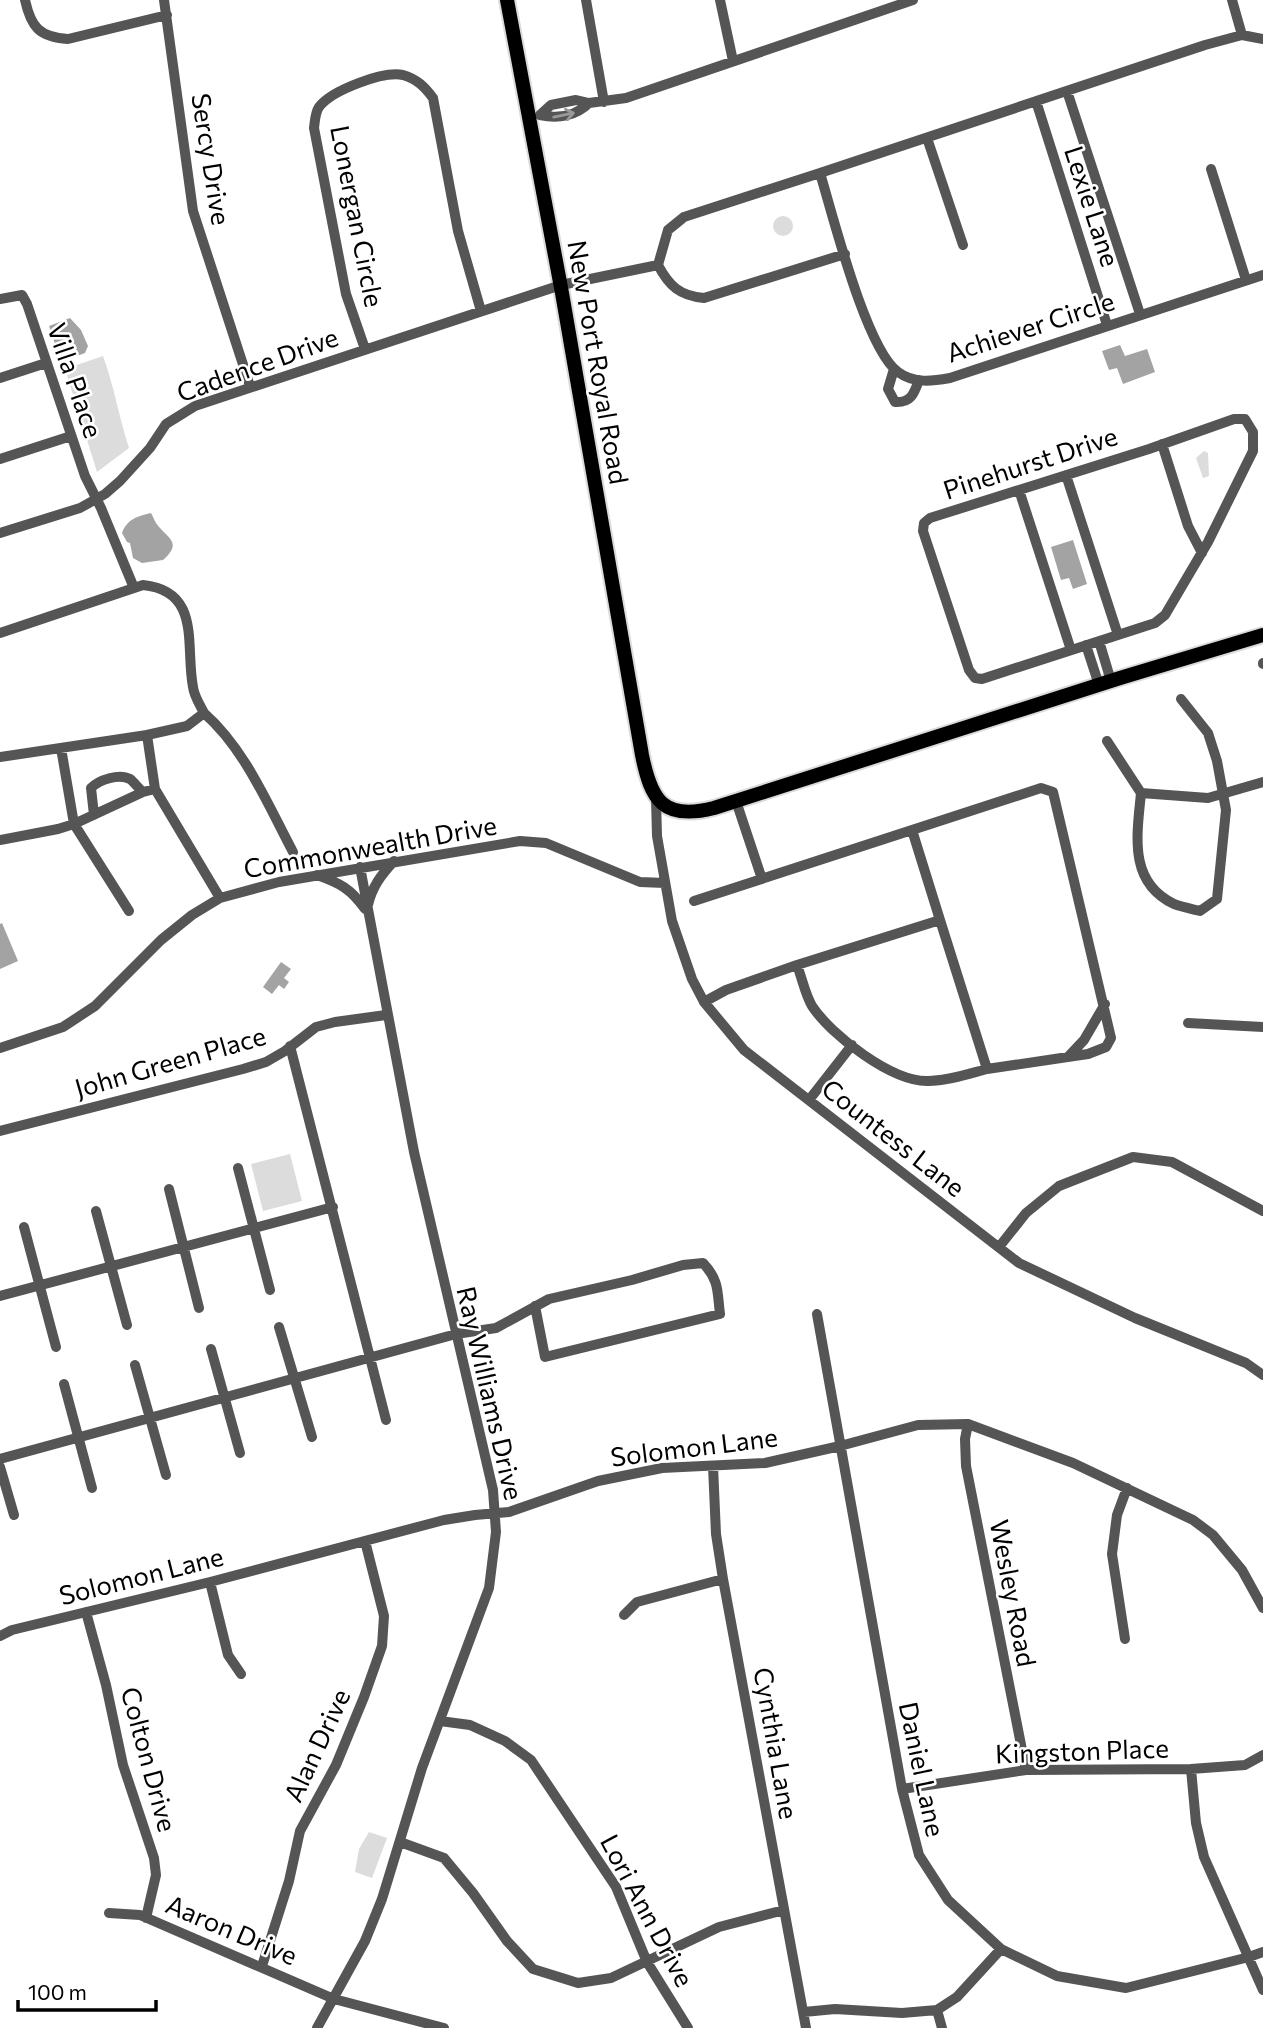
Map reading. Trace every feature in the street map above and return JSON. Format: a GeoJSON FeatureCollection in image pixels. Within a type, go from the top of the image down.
{"type":"FeatureCollection","features":[{"type":"Feature","properties":{"kind":"main road","name":"New Port Royal Road"},"geometry":{"type":"LineString","coordinates":[[507,0],[534,116],[638,733],[648,782],[656,799]]}},
{"type":"Feature","properties":{"kind":"main road"},"geometry":{"type":"LineString","coordinates":[[656,799],[673,810],[689,813],[705,811],[1263,635]]}},
{"type":"Feature","properties":{"kind":"street"},"geometry":{"type":"LineString","coordinates":[[25,0],[34,25],[55,38],[68,39],[167,15]]}},
{"type":"Feature","properties":{"kind":"street","name":"Sercy Drive"},"geometry":{"type":"LineString","coordinates":[[164,0],[193,211],[250,386]]}},
{"type":"Feature","properties":{"kind":"street"},"geometry":{"type":"LineString","coordinates":[[586,0],[604,102]]}},
{"type":"Feature","properties":{"kind":"street"},"geometry":{"type":"LineString","coordinates":[[720,0],[733,61]]}},
{"type":"Feature","properties":{"kind":"street"},"geometry":{"type":"LineString","coordinates":[[874,0],[878,12]]}},
{"type":"Feature","properties":{"kind":"street"},"geometry":{"type":"LineString","coordinates":[[534,116],[551,105],[576,100],[589,103],[626,98],[913,0]]}},
{"type":"Feature","properties":{"kind":"street"},"geometry":{"type":"LineString","coordinates":[[1232,0],[1242,36]]}},
{"type":"Feature","properties":{"kind":"street"},"geometry":{"type":"LineString","coordinates":[[845,254],[704,298],[683,294],[672,287],[658,265],[668,230],[684,217],[1205,45],[1242,36],[1263,39]]}},
{"type":"Feature","properties":{"kind":"street","name":"Lonergan Circle"},"geometry":{"type":"LineString","coordinates":[[365,349],[346,294],[314,128],[317,110],[326,99],[341,90],[390,73],[421,83],[433,98],[458,231],[481,311]]}},
{"type":"Feature","properties":{"kind":"street","name":"Lexie Lane"},"geometry":{"type":"LineString","coordinates":[[1067,91],[1140,314]]}},
{"type":"Feature","properties":{"kind":"street","name":"Lexie Lane"},"geometry":{"type":"LineString","coordinates":[[1036,102],[1107,325]]}},
{"type":"Feature","properties":{"kind":"street"},"geometry":{"type":"LineString","coordinates":[[927,138],[962,245]]}},
{"type":"Feature","properties":{"kind":"street"},"geometry":{"type":"LineString","coordinates":[[1211,169],[1246,280]]}},
{"type":"Feature","properties":{"kind":"street"},"geometry":{"type":"LineString","coordinates":[[820,173],[869,327],[884,360],[894,369],[888,390],[895,402],[911,399],[919,380]]}},
{"type":"Feature","properties":{"kind":"street"},"geometry":{"type":"LineString","coordinates":[[561,285],[658,265]]}},
{"type":"Feature","properties":{"kind":"street","name":"Achiever Circle"},"geometry":{"type":"LineString","coordinates":[[894,369],[912,380],[933,381],[950,378],[1263,275]]}},
{"type":"Feature","properties":{"kind":"street","name":"Cadence Drive"},"geometry":{"type":"LineString","coordinates":[[0,533],[80,508],[96,499],[120,481],[150,448],[166,424],[195,406],[561,285]]}},
{"type":"Feature","properties":{"kind":"street","name":"Villa Place"},"geometry":{"type":"LineString","coordinates":[[0,299],[22,295],[71,436],[134,588]]}},
{"type":"Feature","properties":{"kind":"street"},"geometry":{"type":"LineString","coordinates":[[0,378],[46,363]]}},
{"type":"Feature","properties":{"kind":"street","name":"Pinehurst Drive"},"geometry":{"type":"LineString","coordinates":[[1234,419],[1245,419],[1253,432],[1253,451],[1202,553],[1165,615],[1155,623],[982,679],[975,678],[969,670],[923,531],[924,523],[930,518],[1066,475],[1234,419]]}},
{"type":"Feature","properties":{"kind":"street"},"geometry":{"type":"LineString","coordinates":[[0,459],[71,436]]}},
{"type":"Feature","properties":{"kind":"street"},"geometry":{"type":"LineString","coordinates":[[1162,444],[1188,526],[1202,553]]}},
{"type":"Feature","properties":{"kind":"street"},"geometry":{"type":"LineString","coordinates":[[1066,475],[1118,635]]}},
{"type":"Feature","properties":{"kind":"street"},"geometry":{"type":"LineString","coordinates":[[1019,490],[1071,650]]}},
{"type":"Feature","properties":{"kind":"street"},"geometry":{"type":"LineString","coordinates":[[0,633],[143,585],[157,586],[171,594],[183,608],[189,626],[193,690],[204,713],[220,727],[255,780],[293,852]]}},
{"type":"Feature","properties":{"kind":"street"},"geometry":{"type":"LineString","coordinates":[[1100,641],[1105,683]]}},
{"type":"Feature","properties":{"kind":"street"},"geometry":{"type":"LineString","coordinates":[[1086,645],[1105,683]]}},
{"type":"Feature","properties":{"kind":"street"},"geometry":{"type":"LineString","coordinates":[[1107,741],[1141,793],[1137,842],[1144,877],[1154,889],[1174,904],[1200,911],[1217,899],[1226,810],[1217,761],[1208,733],[1181,699]]}},
{"type":"Feature","properties":{"kind":"street"},"geometry":{"type":"LineString","coordinates":[[0,757],[146,735],[187,726],[204,713]]}},
{"type":"Feature","properties":{"kind":"street"},"geometry":{"type":"LineString","coordinates":[[146,735],[155,789],[220,898]]}},
{"type":"Feature","properties":{"kind":"street"},"geometry":{"type":"LineString","coordinates":[[61,748],[74,824],[129,911]]}},
{"type":"Feature","properties":{"kind":"street"},"geometry":{"type":"LineString","coordinates":[[94,815],[91,788],[96,782],[120,777],[129,779],[143,792]]}},
{"type":"Feature","properties":{"kind":"street"},"geometry":{"type":"LineString","coordinates":[[1141,793],[1208,798],[1263,782]]}},
{"type":"Feature","properties":{"kind":"street"},"geometry":{"type":"LineString","coordinates":[[694,901],[1041,788],[1053,792],[1111,1038],[1107,1047],[1088,1054],[927,1081],[908,1079],[890,1071],[852,1045],[820,1017],[810,1002],[797,965]]}},
{"type":"Feature","properties":{"kind":"street"},"geometry":{"type":"LineString","coordinates":[[0,839],[58,830],[155,789]]}},
{"type":"Feature","properties":{"kind":"street","name":"Countess Lane"},"geometry":{"type":"LineString","coordinates":[[656,799],[657,836],[672,921],[692,979],[704,1002],[744,1050],[1019,1263],[1135,1318],[1246,1363],[1263,1375]]}},
{"type":"Feature","properties":{"kind":"street"},"geometry":{"type":"LineString","coordinates":[[736,801],[762,879]]}},
{"type":"Feature","properties":{"kind":"street"},"geometry":{"type":"LineString","coordinates":[[912,830],[986,1069]]}},
{"type":"Feature","properties":{"kind":"street","name":"Commonwealth Drive"},"geometry":{"type":"LineString","coordinates":[[0,1048],[46,1035],[95,1006],[161,940],[192,915],[220,898],[279,882],[520,841],[546,843],[640,882],[665,883]]}},
{"type":"Feature","properties":{"kind":"street"},"geometry":{"type":"LineString","coordinates":[[367,911],[371,893],[380,876],[394,862]]}},
{"type":"Feature","properties":{"kind":"street","name":"Ray Williams Drive"},"geometry":{"type":"LineString","coordinates":[[317,2028],[365,1941],[382,1899],[439,1721],[489,1588],[494,1553],[495,1514],[492,1490],[414,1152],[360,867]]}},
{"type":"Feature","properties":{"kind":"street"},"geometry":{"type":"LineString","coordinates":[[316,875],[339,883],[356,896],[367,911]]}},
{"type":"Feature","properties":{"kind":"street"},"geometry":{"type":"LineString","coordinates":[[704,1002],[726,990],[797,965],[940,920]]}},
{"type":"Feature","properties":{"kind":"street"},"geometry":{"type":"LineString","coordinates":[[1068,1057],[1084,1040],[1105,1004]]}},
{"type":"Feature","properties":{"kind":"street","name":"John Green Place"},"geometry":{"type":"LineString","coordinates":[[0,1131],[243,1069],[265,1062],[316,1027],[386,1015]]}},
{"type":"Feature","properties":{"kind":"street"},"geometry":{"type":"LineString","coordinates":[[1188,1024],[1263,1027]]}},
{"type":"Feature","properties":{"kind":"street"},"geometry":{"type":"LineString","coordinates":[[809,1100],[852,1045]]}},
{"type":"Feature","properties":{"kind":"street"},"geometry":{"type":"LineString","coordinates":[[290,1046],[386,1420]]}},
{"type":"Feature","properties":{"kind":"street"},"geometry":{"type":"LineString","coordinates":[[999,1247],[1027,1213],[1059,1186],[1133,1157],[1172,1162],[1263,1211]]}},
{"type":"Feature","properties":{"kind":"street"},"geometry":{"type":"LineString","coordinates":[[238,1168],[270,1290]]}},
{"type":"Feature","properties":{"kind":"street"},"geometry":{"type":"LineString","coordinates":[[169,1189],[199,1308]]}},
{"type":"Feature","properties":{"kind":"street"},"geometry":{"type":"LineString","coordinates":[[0,1296],[332,1207]]}},
{"type":"Feature","properties":{"kind":"street"},"geometry":{"type":"LineString","coordinates":[[96,1211],[127,1325]]}},
{"type":"Feature","properties":{"kind":"street"},"geometry":{"type":"LineString","coordinates":[[24,1227],[56,1348]]}},
{"type":"Feature","properties":{"kind":"street"},"geometry":{"type":"LineString","coordinates":[[0,1459],[456,1334],[496,1328],[535,1306],[549,1299],[683,1265],[703,1263],[714,1278],[720,1294],[720,1314],[545,1357],[535,1306]]}},
{"type":"Feature","properties":{"kind":"street","name":"Daniel Lane"},"geometry":{"type":"LineString","coordinates":[[817,1314],[902,1789],[919,1855],[948,1900],[1001,1949],[1058,1976],[1126,1988],[1250,1957]]}},
{"type":"Feature","properties":{"kind":"street"},"geometry":{"type":"LineString","coordinates":[[279,1327],[313,1437]]}},
{"type":"Feature","properties":{"kind":"street"},"geometry":{"type":"LineString","coordinates":[[211,1349],[240,1453]]}},
{"type":"Feature","properties":{"kind":"street"},"geometry":{"type":"LineString","coordinates":[[135,1365],[166,1475]]}},
{"type":"Feature","properties":{"kind":"street"},"geometry":{"type":"LineString","coordinates":[[64,1384],[92,1488]]}},
{"type":"Feature","properties":{"kind":"street","name":"Solomon Lane"},"geometry":{"type":"LineString","coordinates":[[0,1636],[12,1630],[211,1582],[444,1520],[509,1513],[598,1481],[662,1468],[765,1463],[918,1425],[968,1424],[1036,1449],[1193,1520],[1213,1535],[1242,1570],[1263,1608]]}},
{"type":"Feature","properties":{"kind":"street","name":"Wesley Road"},"geometry":{"type":"LineString","coordinates":[[968,1424],[965,1439],[966,1466],[1026,1770]]}},
{"type":"Feature","properties":{"kind":"street","name":"Cynthia Lane"},"geometry":{"type":"LineString","coordinates":[[713,1466],[716,1534],[723,1579],[806,2028]]}},
{"type":"Feature","properties":{"kind":"street"},"geometry":{"type":"LineString","coordinates":[[0,1467],[14,1515]]}},
{"type":"Feature","properties":{"kind":"street"},"geometry":{"type":"LineString","coordinates":[[1125,1639],[1112,1554],[1117,1516],[1127,1489]]}},
{"type":"Feature","properties":{"kind":"street","name":"Alan Drive"},"geometry":{"type":"LineString","coordinates":[[262,1966],[289,1881],[300,1831],[336,1765],[382,1646],[384,1616],[365,1541]]}},
{"type":"Feature","properties":{"kind":"street"},"geometry":{"type":"LineString","coordinates":[[624,1615],[637,1602],[723,1579]]}},
{"type":"Feature","properties":{"kind":"street"},"geometry":{"type":"LineString","coordinates":[[211,1582],[228,1655],[241,1674]]}},
{"type":"Feature","properties":{"kind":"street","name":"Colton Drive"},"geometry":{"type":"LineString","coordinates":[[86,1612],[106,1685],[123,1766],[154,1858],[156,1875],[146,1917]]}},
{"type":"Feature","properties":{"kind":"street","name":"Lori Ann Drive"},"geometry":{"type":"LineString","coordinates":[[439,1721],[470,1725],[505,1741],[531,1760],[616,1887],[647,1962],[688,2028]]}},
{"type":"Feature","properties":{"kind":"street","name":"Kingston Place"},"geometry":{"type":"LineString","coordinates":[[902,1789],[1026,1770],[1191,1769],[1245,1765],[1263,1755]]}},
{"type":"Feature","properties":{"kind":"street"},"geometry":{"type":"LineString","coordinates":[[1191,1769],[1196,1823],[1204,1857],[1263,1990]]}},
{"type":"Feature","properties":{"kind":"street"},"geometry":{"type":"LineString","coordinates":[[400,1842],[444,1858],[507,1941],[533,1969],[578,1983],[611,1978],[719,1927],[784,1910]]}},
{"type":"Feature","properties":{"kind":"street","name":"Aaron Drive"},"geometry":{"type":"LineString","coordinates":[[109,1913],[146,1917],[334,1999],[444,2028]]}},
{"type":"Feature","properties":{"kind":"street"},"geometry":{"type":"LineString","coordinates":[[804,2012],[835,2009],[902,2013],[937,2010],[957,1997],[1001,1949]]}},
{"type":"Feature","properties":{"kind":"street"},"geometry":{"type":"LineString","coordinates":[[1250,1957],[1263,1952]]}},
{"type":"Feature","properties":{"kind":"street"},"geometry":{"type":"LineString","coordinates":[[937,2010],[942,2028]]}},
{"type":"Feature","properties":{"kind":"shaded area"},"geometry":{"type":"Polygon","coordinates":[[[779,216],[787,216],[793,226],[787,236],[779,236],[773,230],[773,222],[779,216]]]}},
{"type":"Feature","properties":{"kind":"shaded area"},"geometry":{"type":"Polygon","coordinates":[[[70,318],[81,330],[88,346],[85,353],[61,362],[49,326],[70,318]]]}},
{"type":"Feature","properties":{"kind":"shaded area"},"geometry":{"type":"Polygon","coordinates":[[[1120,345],[1125,356],[1147,349],[1155,372],[1123,384],[1117,368],[1109,370],[1102,351],[1120,345]]]}},
{"type":"Feature","properties":{"kind":"shaded area"},"geometry":{"type":"Polygon","coordinates":[[[103,356],[129,448],[97,472],[65,369],[103,356]]]}},
{"type":"Feature","properties":{"kind":"shaded area"},"geometry":{"type":"Polygon","coordinates":[[[1204,451],[1208,453],[1209,476],[1203,478],[1196,458],[1204,451]]]}},
{"type":"Feature","properties":{"kind":"shaded area"},"geometry":{"type":"Polygon","coordinates":[[[151,513],[173,544],[163,560],[142,563],[133,558],[130,543],[122,533],[130,521],[151,513]]]}},
{"type":"Feature","properties":{"kind":"shaded area"},"geometry":{"type":"Polygon","coordinates":[[[1073,540],[1087,584],[1073,589],[1069,578],[1061,580],[1051,547],[1073,540]]]}},
{"type":"Feature","properties":{"kind":"shaded area"},"geometry":{"type":"Polygon","coordinates":[[[2,923],[18,961],[0,969],[0,924],[2,923]]]}},
{"type":"Feature","properties":{"kind":"shaded area"},"geometry":{"type":"Polygon","coordinates":[[[281,962],[291,969],[284,978],[289,982],[284,989],[279,985],[272,994],[263,987],[281,962]]]}},
{"type":"Feature","properties":{"kind":"shaded area"},"geometry":{"type":"Polygon","coordinates":[[[290,1154],[302,1201],[263,1211],[251,1164],[290,1154]]]}},
{"type":"Feature","properties":{"kind":"shaded area"},"geometry":{"type":"Polygon","coordinates":[[[369,1832],[387,1838],[372,1878],[355,1872],[359,1849],[369,1832]]]}}]}
